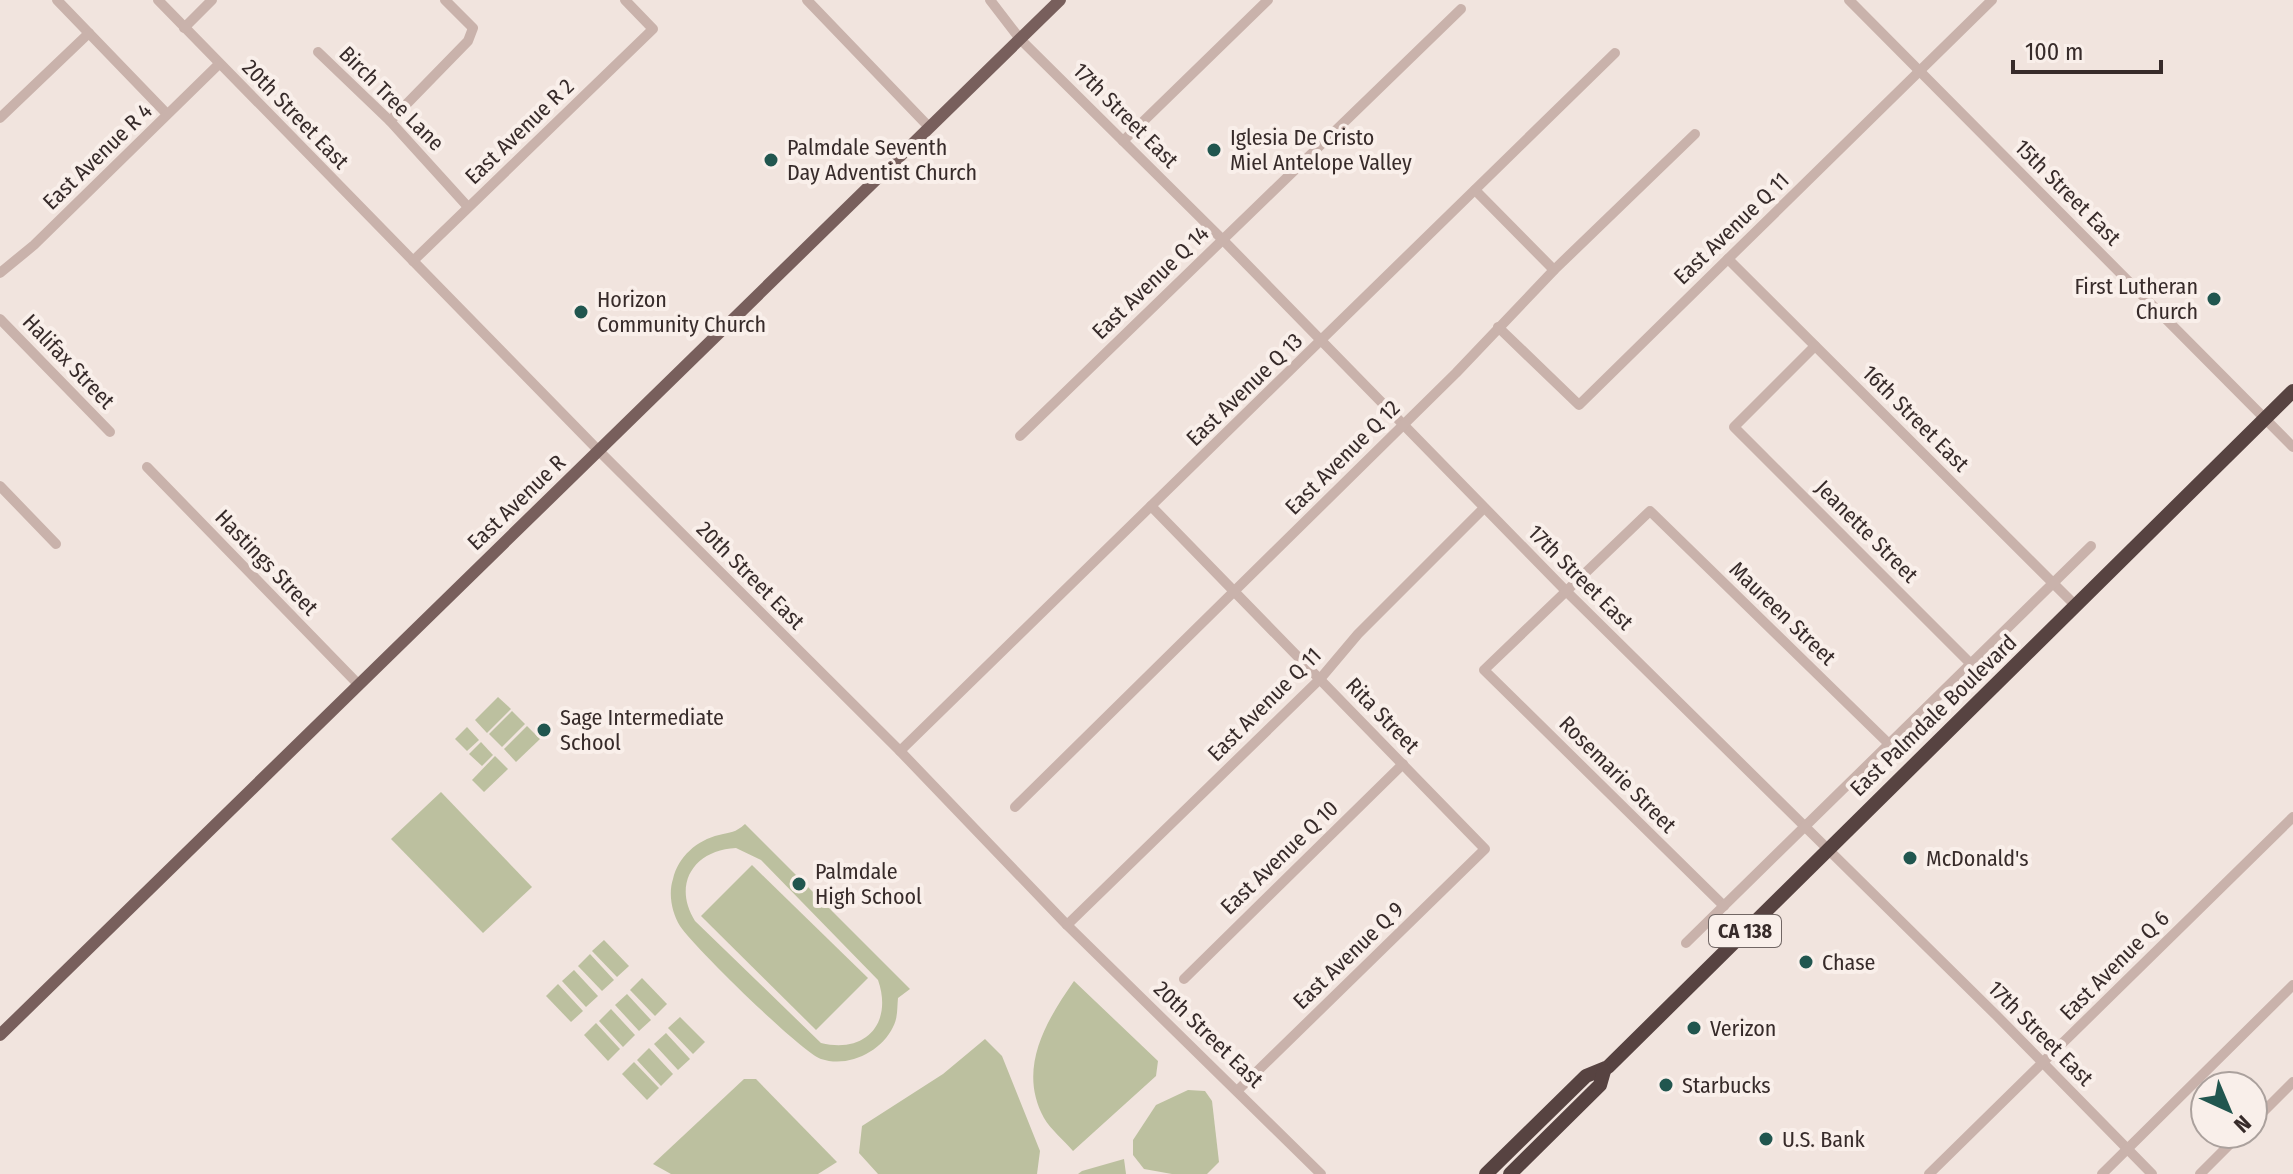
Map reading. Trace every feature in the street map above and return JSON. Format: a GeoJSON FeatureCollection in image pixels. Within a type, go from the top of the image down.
{"type":"FeatureCollection","features":[{"type":"Feature","properties":{"kind":"highway","name":"East Palmdale Boulevard"},"geometry":{"type":"LineString","coordinates":[[1510,1174],[1600,1085],[1604,1071],[2293,391]]}},
{"type":"Feature","properties":{"kind":"highway","name":"East Palmdale Boulevard"},"geometry":{"type":"LineString","coordinates":[[1486,1174],[1586,1076],[1604,1071]]}},
{"type":"Feature","properties":{"kind":"highway"},"geometry":{"type":"LineString","coordinates":[[1522,1162],[1522,1155],[1559,1113],[1565,1103],[1564,1098]]}},
{"type":"Feature","properties":{"kind":"main road","name":"East Avenue R"},"geometry":{"type":"LineString","coordinates":[[0,1035],[1060,0]]}},
{"type":"Feature","properties":{"kind":"street"},"geometry":{"type":"LineString","coordinates":[[57,0],[167,114]]}},
{"type":"Feature","properties":{"kind":"street","name":"20th Street East"},"geometry":{"type":"LineString","coordinates":[[158,0],[598,450],[900,751],[1067,925],[1321,1174]]}},
{"type":"Feature","properties":{"kind":"street"},"geometry":{"type":"LineString","coordinates":[[184,28],[212,0]]}},
{"type":"Feature","properties":{"kind":"street"},"geometry":{"type":"LineString","coordinates":[[390,121],[468,41],[473,28],[445,0]]}},
{"type":"Feature","properties":{"kind":"street","name":"East Avenue R 2"},"geometry":{"type":"LineString","coordinates":[[413,261],[653,29],[625,0]]}},
{"type":"Feature","properties":{"kind":"street"},"geometry":{"type":"LineString","coordinates":[[807,0],[929,127]]}},
{"type":"Feature","properties":{"kind":"street","name":"17th Street East"},"geometry":{"type":"LineString","coordinates":[[990,0],[1020,39],[1223,240],[1566,591],[1828,848],[2152,1174]]}},
{"type":"Feature","properties":{"kind":"street"},"geometry":{"type":"LineString","coordinates":[[1123,141],[1268,0]]}},
{"type":"Feature","properties":{"kind":"street","name":"15th Street East"},"geometry":{"type":"LineString","coordinates":[[1849,0],[2293,447]]}},
{"type":"Feature","properties":{"kind":"street","name":"East Avenue Q 11"},"geometry":{"type":"LineString","coordinates":[[1498,327],[1579,405],[1992,0]]}},
{"type":"Feature","properties":{"kind":"street","name":"East Avenue Q 14"},"geometry":{"type":"LineString","coordinates":[[1020,436],[1461,9]]}},
{"type":"Feature","properties":{"kind":"street"},"geometry":{"type":"LineString","coordinates":[[0,118],[89,33]]}},
{"type":"Feature","properties":{"kind":"street","name":"Birch Tree Lane"},"geometry":{"type":"LineString","coordinates":[[318,52],[390,121],[468,207]]}},
{"type":"Feature","properties":{"kind":"street","name":"East Avenue Q 13"},"geometry":{"type":"LineString","coordinates":[[900,751],[1615,53]]}},
{"type":"Feature","properties":{"kind":"street","name":"East Avenue R 4"},"geometry":{"type":"LineString","coordinates":[[0,273],[34,245],[219,64]]}},
{"type":"Feature","properties":{"kind":"street","name":"East Avenue Q 12"},"geometry":{"type":"LineString","coordinates":[[1015,807],[1456,373],[1554,270],[1695,134]]}},
{"type":"Feature","properties":{"kind":"street"},"geometry":{"type":"LineString","coordinates":[[1475,190],[1554,270]]}},
{"type":"Feature","properties":{"kind":"street","name":"16th Street East"},"geometry":{"type":"LineString","coordinates":[[1728,259],[2076,606]]}},
{"type":"Feature","properties":{"kind":"street","name":"Halifax Street"},"geometry":{"type":"LineString","coordinates":[[0,319],[110,432]]}},
{"type":"Feature","properties":{"kind":"street","name":"Jeanette Street"},"geometry":{"type":"LineString","coordinates":[[1815,346],[1734,427],[1971,664]]}},
{"type":"Feature","properties":{"kind":"street","name":"Hastings Street"},"geometry":{"type":"LineString","coordinates":[[147,467],[358,684]]}},
{"type":"Feature","properties":{"kind":"street"},"geometry":{"type":"LineString","coordinates":[[0,486],[56,544]]}},
{"type":"Feature","properties":{"kind":"street","name":"Rita Street"},"geometry":{"type":"LineString","coordinates":[[1151,506],[1485,849]]}},
{"type":"Feature","properties":{"kind":"street","name":"East Avenue Q 11"},"geometry":{"type":"LineString","coordinates":[[1067,925],[1320,679],[1358,634],[1484,508]]}},
{"type":"Feature","properties":{"kind":"street","name":"Maureen Street"},"geometry":{"type":"LineString","coordinates":[[1566,591],[1650,511],[1889,744]]}},
{"type":"Feature","properties":{"kind":"street","name":"East Palmdale Boulevard"},"geometry":{"type":"LineString","coordinates":[[1686,943],[2091,546]]}},
{"type":"Feature","properties":{"kind":"street","name":"Rosemarie Street"},"geometry":{"type":"LineString","coordinates":[[1566,591],[1484,670],[1724,906]]}},
{"type":"Feature","properties":{"kind":"street","name":"East Avenue Q 10"},"geometry":{"type":"LineString","coordinates":[[1184,979],[1403,764]]}},
{"type":"Feature","properties":{"kind":"street","name":"East Avenue Q 6"},"geometry":{"type":"LineString","coordinates":[[1929,1174],[2293,817]]}},
{"type":"Feature","properties":{"kind":"street","name":"East Avenue Q 9"},"geometry":{"type":"LineString","coordinates":[[1238,1090],[1485,849]]}},
{"type":"Feature","properties":{"kind":"street"},"geometry":{"type":"LineString","coordinates":[[2102,1174],[2293,985]]}},
{"type":"Feature","properties":{"kind":"street"},"geometry":{"type":"LineString","coordinates":[[2269,1106],[2293,1082]]}},
{"type":"Feature","properties":{"kind":"street"},"geometry":{"type":"LineString","coordinates":[[2200,1174],[2224,1150]]}},
{"type":"Feature","properties":{"kind":"green space"},"geometry":{"type":"Polygon","coordinates":[[[498,697],[511,709],[487,733],[475,720],[498,697]]]}},
{"type":"Feature","properties":{"kind":"green space"},"geometry":{"type":"Polygon","coordinates":[[[512,711],[525,724],[502,747],[489,734],[512,711]]]}},
{"type":"Feature","properties":{"kind":"green space"},"geometry":{"type":"Polygon","coordinates":[[[527,726],[540,739],[516,762],[504,749],[527,726]]]}},
{"type":"Feature","properties":{"kind":"green space"},"geometry":{"type":"Polygon","coordinates":[[[467,727],[479,740],[467,751],[455,739],[467,727]]]}},
{"type":"Feature","properties":{"kind":"green space"},"geometry":{"type":"Polygon","coordinates":[[[481,742],[493,755],[482,766],[469,754],[481,742]]]}},
{"type":"Feature","properties":{"kind":"green space"},"geometry":{"type":"Polygon","coordinates":[[[495,756],[508,769],[484,792],[472,780],[495,756]]]}},
{"type":"Feature","properties":{"kind":"green space"},"geometry":{"type":"Polygon","coordinates":[[[441,792],[532,887],[483,933],[391,839],[441,792]]]}},
{"type":"Feature","properties":{"kind":"green space"},"geometry":{"type":"Polygon","coordinates":[[[745,824],[910,989],[898,998],[896,1020],[888,1036],[863,1056],[831,1061],[810,1052],[725,975],[677,921],[671,891],[679,864],[703,841],[745,824]],[[736,848],[721,850],[699,862],[691,871],[686,894],[695,921],[821,1043],[851,1044],[863,1039],[872,1032],[882,1010],[878,980],[761,860],[736,848]]]}},
{"type":"Feature","properties":{"kind":"green space"},"geometry":{"type":"Polygon","coordinates":[[[752,865],[868,978],[816,1030],[701,916],[752,865]]]}},
{"type":"Feature","properties":{"kind":"green space"},"geometry":{"type":"Polygon","coordinates":[[[604,940],[629,966],[617,977],[592,951],[604,940]]]}},
{"type":"Feature","properties":{"kind":"green space"},"geometry":{"type":"Polygon","coordinates":[[[590,954],[614,980],[602,991],[578,966],[590,954]]]}},
{"type":"Feature","properties":{"kind":"green space"},"geometry":{"type":"Polygon","coordinates":[[[574,970],[598,996],[586,1007],[562,981],[574,970]]]}},
{"type":"Feature","properties":{"kind":"green space"},"geometry":{"type":"Polygon","coordinates":[[[642,978],[667,1004],[655,1016],[630,990],[642,978]]]}},
{"type":"Feature","properties":{"kind":"green space"},"geometry":{"type":"Polygon","coordinates":[[[1074,981],[1158,1061],[1156,1076],[1073,1151],[1044,1118],[1033,1082],[1038,1046],[1054,1012],[1074,981]]]}},
{"type":"Feature","properties":{"kind":"green space"},"geometry":{"type":"Polygon","coordinates":[[[558,984],[583,1011],[571,1022],[546,996],[558,984]]]}},
{"type":"Feature","properties":{"kind":"green space"},"geometry":{"type":"Polygon","coordinates":[[[627,994],[651,1020],[639,1031],[615,1005],[627,994]]]}},
{"type":"Feature","properties":{"kind":"green space"},"geometry":{"type":"Polygon","coordinates":[[[611,1009],[635,1035],[623,1047],[599,1021],[611,1009]]]}},
{"type":"Feature","properties":{"kind":"green space"},"geometry":{"type":"Polygon","coordinates":[[[680,1017],[705,1042],[693,1054],[668,1028],[680,1017]]]}},
{"type":"Feature","properties":{"kind":"green space"},"geometry":{"type":"Polygon","coordinates":[[[596,1023],[620,1049],[608,1061],[584,1035],[596,1023]]]}},
{"type":"Feature","properties":{"kind":"green space"},"geometry":{"type":"Polygon","coordinates":[[[666,1033],[690,1059],[678,1070],[654,1044],[666,1033]]]}},
{"type":"Feature","properties":{"kind":"green space"},"geometry":{"type":"Polygon","coordinates":[[[985,1039],[1002,1056],[1040,1151],[1037,1174],[878,1174],[859,1153],[862,1126],[943,1074],[985,1039]]]}},
{"type":"Feature","properties":{"kind":"green space"},"geometry":{"type":"Polygon","coordinates":[[[649,1048],[673,1074],[661,1086],[637,1060],[649,1048]]]}},
{"type":"Feature","properties":{"kind":"green space"},"geometry":{"type":"Polygon","coordinates":[[[634,1062],[659,1088],[647,1100],[622,1074],[634,1062]]]}},
{"type":"Feature","properties":{"kind":"green space"},"geometry":{"type":"Polygon","coordinates":[[[744,1079],[756,1079],[837,1162],[818,1174],[671,1174],[653,1164],[744,1079]]]}},
{"type":"Feature","properties":{"kind":"green space"},"geometry":{"type":"Polygon","coordinates":[[[1188,1090],[1205,1091],[1212,1101],[1219,1162],[1207,1174],[1172,1174],[1144,1169],[1133,1155],[1133,1140],[1156,1105],[1188,1090]]]}},
{"type":"Feature","properties":{"kind":"green space"},"geometry":{"type":"Polygon","coordinates":[[[1124,1159],[1126,1174],[1078,1174],[1082,1171],[1124,1159]]]}},
{"type":"Feature","properties":{"kind":"place","name":"Iglesia De Cristo Miel Antelope Valley"},"geometry":{"type":"Point","coordinates":[1214,150]}},
{"type":"Feature","properties":{"kind":"place","name":"Palmdale Seventh Day Adventist Church"},"geometry":{"type":"Point","coordinates":[771,160]}},
{"type":"Feature","properties":{"kind":"place","name":"First Lutheran Church"},"geometry":{"type":"Point","coordinates":[2214,299]}},
{"type":"Feature","properties":{"kind":"place","name":"Horizon Community Church"},"geometry":{"type":"Point","coordinates":[581,312]}},
{"type":"Feature","properties":{"kind":"place","name":"Sage Intermediate School"},"geometry":{"type":"Point","coordinates":[544,730]}},
{"type":"Feature","properties":{"kind":"place","name":"McDonald's"},"geometry":{"type":"Point","coordinates":[1910,858]}},
{"type":"Feature","properties":{"kind":"place","name":"Palmdale High School"},"geometry":{"type":"Point","coordinates":[799,884]}},
{"type":"Feature","properties":{"kind":"place","name":"Chase"},"geometry":{"type":"Point","coordinates":[1806,962]}},
{"type":"Feature","properties":{"kind":"place","name":"Verizon"},"geometry":{"type":"Point","coordinates":[1694,1028]}},
{"type":"Feature","properties":{"kind":"place","name":"Starbucks"},"geometry":{"type":"Point","coordinates":[1666,1085]}},
{"type":"Feature","properties":{"kind":"place","name":"U.S. Bank"},"geometry":{"type":"Point","coordinates":[1766,1139]}}]}
